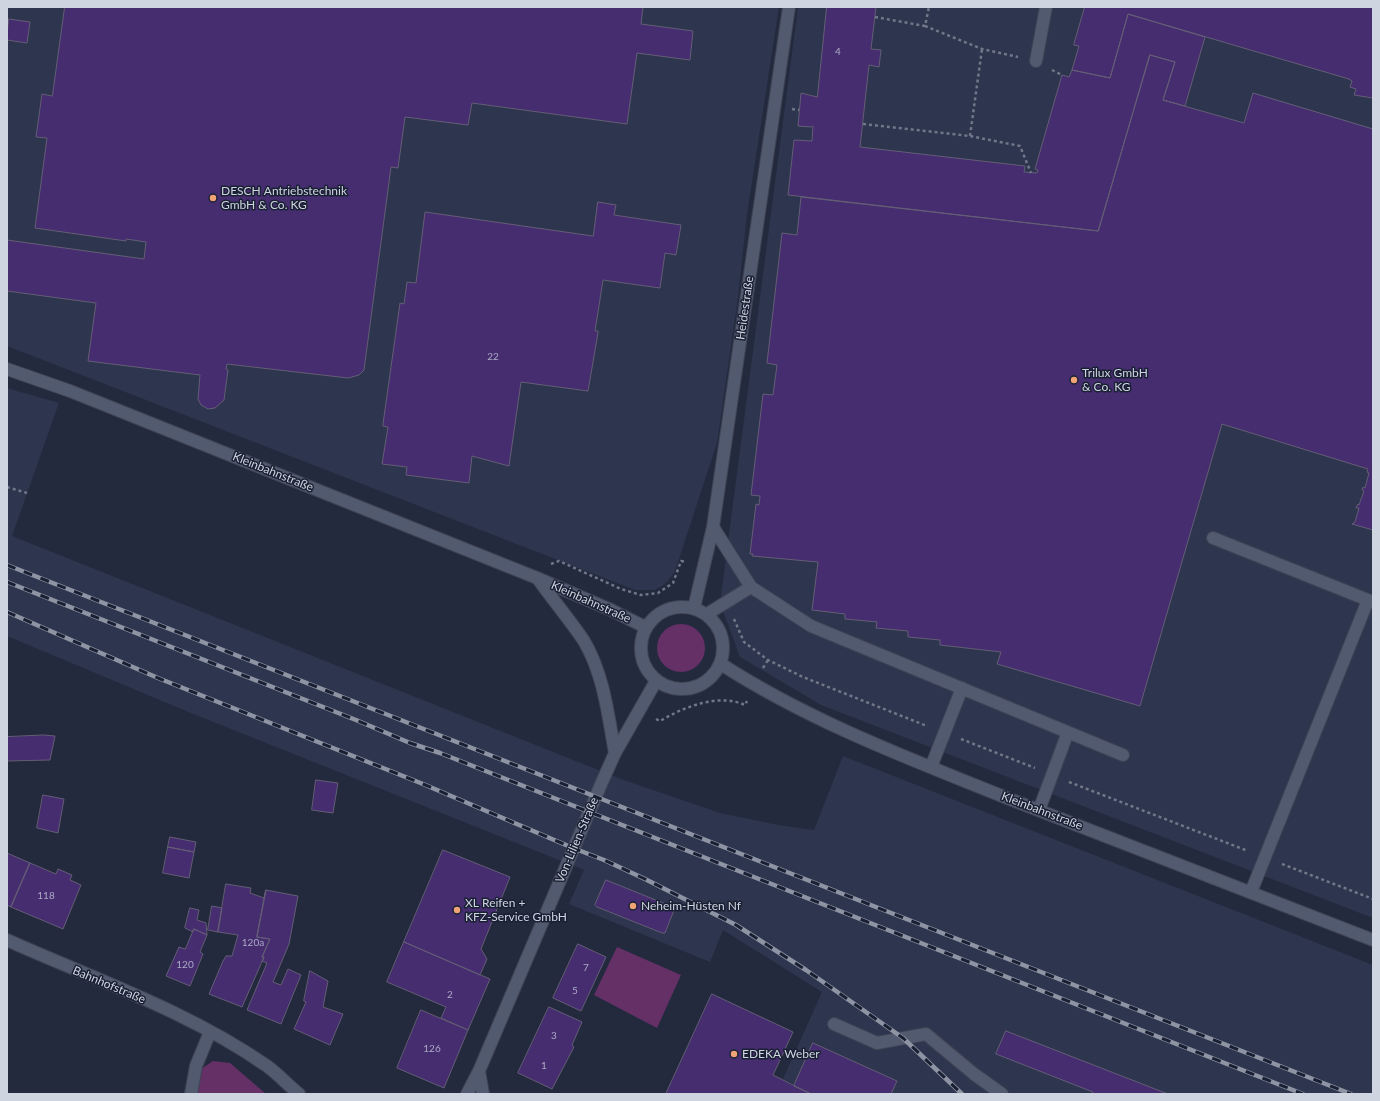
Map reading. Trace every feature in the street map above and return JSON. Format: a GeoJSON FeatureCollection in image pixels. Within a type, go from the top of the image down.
{"type":"FeatureCollection","features":[{"type":"Feature","properties":{"kind":"street","name":"Heidestraße"},"geometry":{"type":"LineString","coordinates":[[694,608],[714,527],[789,7]]}},
{"type":"Feature","properties":{"kind":"street"},"geometry":{"type":"LineString","coordinates":[[1036,61],[1046,7]]}},
{"type":"Feature","properties":{"kind":"street","name":"Kleinbahnstraße"},"geometry":{"type":"LineString","coordinates":[[7,369],[70,391],[537,578],[611,610],[645,627]]}},
{"type":"Feature","properties":{"kind":"street"},"geometry":{"type":"LineString","coordinates":[[714,527],[751,587],[811,626],[1123,755]]}},
{"type":"Feature","properties":{"kind":"street"},"geometry":{"type":"LineString","coordinates":[[1214,538],[1371,601],[1251,892]]}},
{"type":"Feature","properties":{"kind":"street","name":"Kleinbahnstraße"},"geometry":{"type":"LineString","coordinates":[[537,578],[584,641],[596,666],[605,696],[615,754]]}},
{"type":"Feature","properties":{"kind":"street"},"geometry":{"type":"LineString","coordinates":[[707,614],[751,587]]}},
{"type":"Feature","properties":{"kind":"street","name":"Kleinbahnstraße"},"geometry":{"type":"LineString","coordinates":[[656,681],[644,666],[640,650],[645,627],[660,612],[676,606],[694,608],[707,614],[719,628],[724,646],[721,664],[754,686],[868,742],[1373,940]]}},
{"type":"Feature","properties":{"kind":"street"},"geometry":{"type":"LineString","coordinates":[[656,681],[671,688],[688,689],[708,681],[721,664]]}},
{"type":"Feature","properties":{"kind":"street","name":"Von-Lilien-Straße"},"geometry":{"type":"LineString","coordinates":[[467,1094],[479,1071],[615,754],[656,681]]}},
{"type":"Feature","properties":{"kind":"street"},"geometry":{"type":"LineString","coordinates":[[930,767],[962,688]]}},
{"type":"Feature","properties":{"kind":"street"},"geometry":{"type":"LineString","coordinates":[[1039,810],[1068,732]]}},
{"type":"Feature","properties":{"kind":"street","name":"Bahnhofstraße"},"geometry":{"type":"LineString","coordinates":[[7,940],[154,1004],[210,1032],[267,1066],[299,1094]]}},
{"type":"Feature","properties":{"kind":"street"},"geometry":{"type":"LineString","coordinates":[[834,1024],[877,1043],[926,1034],[974,1074],[1002,1094]]}},
{"type":"Feature","properties":{"kind":"street"},"geometry":{"type":"LineString","coordinates":[[191,1094],[196,1066],[210,1032]]}},
{"type":"Feature","properties":{"kind":"street"},"geometry":{"type":"LineString","coordinates":[[479,1071],[483,1094]]}},
{"type":"Feature","properties":{"kind":"path"},"geometry":{"type":"LineString","coordinates":[[925,26],[929,7]]}},
{"type":"Feature","properties":{"kind":"path"},"geometry":{"type":"LineString","coordinates":[[875,17],[925,26],[982,49],[1036,61],[1062,75]]}},
{"type":"Feature","properties":{"kind":"path"},"geometry":{"type":"LineString","coordinates":[[970,136],[982,49]]}},
{"type":"Feature","properties":{"kind":"path"},"geometry":{"type":"LineString","coordinates":[[863,124],[970,136],[1020,146],[1031,173]]}},
{"type":"Feature","properties":{"kind":"path"},"geometry":{"type":"LineString","coordinates":[[7,487],[26,493]]}},
{"type":"Feature","properties":{"kind":"path"},"geometry":{"type":"LineString","coordinates":[[559,561],[621,589],[641,596],[658,593],[672,582],[681,561]]}},
{"type":"Feature","properties":{"kind":"path"},"geometry":{"type":"LineString","coordinates":[[727,602],[744,642],[768,660]]}},
{"type":"Feature","properties":{"kind":"shaded area"},"geometry":{"type":"Polygon","coordinates":[[[7,7],[779,7],[747,214],[738,298],[717,443],[675,571],[668,581],[654,590],[635,590],[7,346],[7,7]]]}},
{"type":"Feature","properties":{"kind":"shaded area"},"geometry":{"type":"Polygon","coordinates":[[[798,7],[1373,7],[1373,918],[821,705],[740,657],[720,603],[798,7]]]}},
{"type":"Feature","properties":{"kind":"shaded area"},"geometry":{"type":"Polygon","coordinates":[[[7,388],[59,403],[12,536],[621,779],[720,813],[778,825],[814,830],[843,756],[1373,965],[1373,1094],[814,1094],[783,1079],[822,992],[723,930],[710,962],[569,904],[584,870],[186,711],[7,636],[7,388]]]}},
{"type":"Feature","properties":{"kind":"shaded area"},"geometry":{"type":"Polygon","coordinates":[[[681,624],[690,626],[698,631],[703,639],[705,648],[703,657],[698,665],[690,670],[681,672],[672,670],[664,665],[659,657],[657,648],[659,639],[664,631],[672,626],[681,624]]]}},
{"type":"Feature","properties":{"kind":"shaded area"},"geometry":{"type":"Polygon","coordinates":[[[617,947],[681,975],[657,1028],[594,995],[617,947]]]}},
{"type":"Feature","properties":{"kind":"shaded area"},"geometry":{"type":"Polygon","coordinates":[[[213,1061],[230,1063],[266,1094],[197,1094],[201,1069],[213,1061]]]}},
{"type":"Feature","properties":{"kind":"building","name":"DESCH Antriebstechnik GmbH & Co. KG"},"geometry":{"type":"Polygon","coordinates":[[[65,7],[643,7],[641,24],[693,31],[690,60],[637,53],[627,124],[472,103],[468,125],[405,117],[398,168],[391,167],[364,370],[359,375],[348,378],[227,364],[226,369],[228,370],[224,400],[215,408],[208,409],[201,405],[198,399],[200,375],[88,361],[96,303],[7,291],[7,240],[144,259],[146,242],[126,239],[126,241],[35,228],[47,138],[36,137],[42,94],[52,96],[65,7]]]}},
{"type":"Feature","properties":{"kind":"building"},"geometry":{"type":"Polygon","coordinates":[[[827,7],[876,7],[871,49],[881,50],[879,67],[869,65],[860,147],[1025,166],[1024,172],[1037,173],[1038,170],[1035,169],[1062,75],[1069,77],[1072,70],[1110,78],[1128,14],[1205,37],[1185,106],[1163,100],[1175,62],[1150,55],[1098,231],[788,195],[794,140],[812,141],[813,126],[798,126],[801,93],[817,97],[827,7]]]}},
{"type":"Feature","properties":{"kind":"building"},"geometry":{"type":"Polygon","coordinates":[[[1085,7],[1373,7],[1373,98],[1354,95],[1356,89],[1350,87],[1352,81],[1349,79],[1128,14],[1110,78],[1072,70],[1079,46],[1074,45],[1085,7]]]}},
{"type":"Feature","properties":{"kind":"building"},"geometry":{"type":"Polygon","coordinates":[[[9,19],[30,22],[27,43],[7,40],[9,19]]]}},
{"type":"Feature","properties":{"kind":"building","name":"Trilux GmbH & Co. KG"},"geometry":{"type":"Polygon","coordinates":[[[1150,55],[1175,62],[1163,100],[1244,123],[1253,93],[1373,129],[1373,530],[1352,524],[1355,522],[1359,508],[1356,508],[1358,504],[1359,505],[1364,491],[1362,490],[1363,487],[1365,488],[1369,473],[1367,472],[1368,469],[1222,424],[1140,706],[997,664],[1001,652],[940,645],[940,640],[908,637],[908,631],[876,628],[877,622],[845,619],[845,614],[812,610],[818,562],[752,556],[753,554],[750,554],[756,504],[759,505],[760,496],[751,495],[763,394],[773,395],[777,365],[767,363],[782,233],[797,235],[801,197],[1098,231],[1150,55]]]}},
{"type":"Feature","properties":{"kind":"building"},"geometry":{"type":"Polygon","coordinates":[[[598,202],[616,205],[614,215],[681,225],[676,255],[665,253],[660,288],[603,280],[595,331],[598,331],[598,333],[588,391],[521,382],[509,466],[472,456],[469,483],[406,475],[407,467],[382,464],[388,427],[383,426],[383,424],[400,303],[404,304],[407,282],[416,283],[425,212],[593,236],[598,202]]]}},
{"type":"Feature","properties":{"kind":"building"},"geometry":{"type":"Polygon","coordinates":[[[44,735],[55,736],[50,760],[7,761],[7,737],[44,735]]]}},
{"type":"Feature","properties":{"kind":"building"},"geometry":{"type":"Polygon","coordinates":[[[316,780],[338,783],[333,813],[312,810],[316,780]]]}},
{"type":"Feature","properties":{"kind":"building"},"geometry":{"type":"Polygon","coordinates":[[[43,795],[64,799],[58,833],[37,828],[43,795]]]}},
{"type":"Feature","properties":{"kind":"building"},"geometry":{"type":"Polygon","coordinates":[[[170,837],[196,842],[194,852],[168,847],[170,837]]]}},
{"type":"Feature","properties":{"kind":"building"},"geometry":{"type":"Polygon","coordinates":[[[168,847],[194,852],[189,878],[163,873],[168,847]]]}},
{"type":"Feature","properties":{"kind":"building","name":"XL Reifen + KFZ-Service GmbH"},"geometry":{"type":"Polygon","coordinates":[[[443,850],[510,877],[481,949],[487,959],[480,975],[404,942],[443,850]]]}},
{"type":"Feature","properties":{"kind":"building"},"geometry":{"type":"Polygon","coordinates":[[[7,853],[30,863],[11,907],[7,905],[7,853]]]}},
{"type":"Feature","properties":{"kind":"building"},"geometry":{"type":"Polygon","coordinates":[[[30,863],[56,874],[58,869],[72,875],[70,880],[81,885],[63,929],[11,907],[30,863]]]}},
{"type":"Feature","properties":{"kind":"building","name":"Neheim-Hüsten Nf"},"geometry":{"type":"Polygon","coordinates":[[[606,880],[673,907],[674,910],[665,933],[597,907],[595,905],[606,880]]]}},
{"type":"Feature","properties":{"kind":"building"},"geometry":{"type":"Polygon","coordinates":[[[226,884],[251,888],[250,893],[264,898],[266,890],[257,937],[270,939],[262,957],[264,957],[242,1007],[209,994],[226,956],[232,956],[238,935],[218,932],[226,884]]]}},
{"type":"Feature","properties":{"kind":"building"},"geometry":{"type":"Polygon","coordinates":[[[266,890],[298,896],[289,944],[273,982],[281,985],[288,969],[301,975],[281,1024],[247,1010],[267,963],[262,961],[264,957],[262,957],[270,939],[257,937],[266,890]]]}},
{"type":"Feature","properties":{"kind":"building"},"geometry":{"type":"Polygon","coordinates":[[[212,906],[222,908],[218,932],[208,930],[212,906]]]}},
{"type":"Feature","properties":{"kind":"building"},"geometry":{"type":"Polygon","coordinates":[[[190,908],[199,910],[197,920],[206,923],[207,935],[194,929],[193,932],[185,928],[190,908]]]}},
{"type":"Feature","properties":{"kind":"building"},"geometry":{"type":"Polygon","coordinates":[[[194,929],[207,935],[200,952],[203,954],[190,986],[166,976],[179,947],[185,949],[194,929]]]}},
{"type":"Feature","properties":{"kind":"building"},"geometry":{"type":"Polygon","coordinates":[[[404,942],[490,979],[468,1030],[441,1018],[446,1007],[387,982],[404,942]]]}},
{"type":"Feature","properties":{"kind":"building"},"geometry":{"type":"Polygon","coordinates":[[[578,944],[606,957],[581,1011],[553,998],[578,944]]]}},
{"type":"Feature","properties":{"kind":"building"},"geometry":{"type":"Polygon","coordinates":[[[310,971],[328,981],[323,1007],[343,1014],[330,1045],[294,1029],[306,1002],[304,1001],[310,971]]]}},
{"type":"Feature","properties":{"kind":"building","name":"EDEKA Weber"},"geometry":{"type":"Polygon","coordinates":[[[712,994],[793,1032],[773,1075],[811,1094],[666,1094],[712,994]]]}},
{"type":"Feature","properties":{"kind":"building"},"geometry":{"type":"Polygon","coordinates":[[[549,1007],[582,1022],[572,1045],[574,1047],[552,1089],[518,1073],[549,1007]]]}},
{"type":"Feature","properties":{"kind":"building"},"geometry":{"type":"Polygon","coordinates":[[[421,1010],[468,1030],[444,1088],[397,1068],[421,1010]]]}},
{"type":"Feature","properties":{"kind":"building"},"geometry":{"type":"Polygon","coordinates":[[[1006,1031],[1168,1094],[1092,1094],[1093,1092],[996,1054],[1006,1031]]]}},
{"type":"Feature","properties":{"kind":"building"},"geometry":{"type":"Polygon","coordinates":[[[813,1043],[897,1081],[891,1094],[811,1094],[794,1086],[813,1043]]]}},
{"type":"Feature","properties":{"kind":"railway"},"geometry":{"type":"LineString","coordinates":[[7,565],[1351,1094]]}},
{"type":"Feature","properties":{"kind":"railway"},"geometry":{"type":"LineString","coordinates":[[7,582],[356,720],[410,743],[440,753],[1303,1094]]}},
{"type":"Feature","properties":{"kind":"railway"},"geometry":{"type":"LineString","coordinates":[[7,612],[158,678],[423,784],[604,860],[645,879],[736,925],[806,970],[903,1038],[962,1094]]}},
{"type":"Feature","properties":{"kind":"place","name":"DESCH Antriebstechnik GmbH & Co. KG"},"geometry":{"type":"Point","coordinates":[213,198]}},
{"type":"Feature","properties":{"kind":"place","name":"Trilux GmbH & Co. KG"},"geometry":{"type":"Point","coordinates":[1074,380]}},
{"type":"Feature","properties":{"kind":"place","name":"Neheim-Hüsten Nf"},"geometry":{"type":"Point","coordinates":[633,906]}},
{"type":"Feature","properties":{"kind":"place","name":"XL Reifen + KFZ-Service GmbH"},"geometry":{"type":"Point","coordinates":[457,910]}},
{"type":"Feature","properties":{"kind":"place","name":"EDEKA Weber"},"geometry":{"type":"Point","coordinates":[734,1054]}}]}
